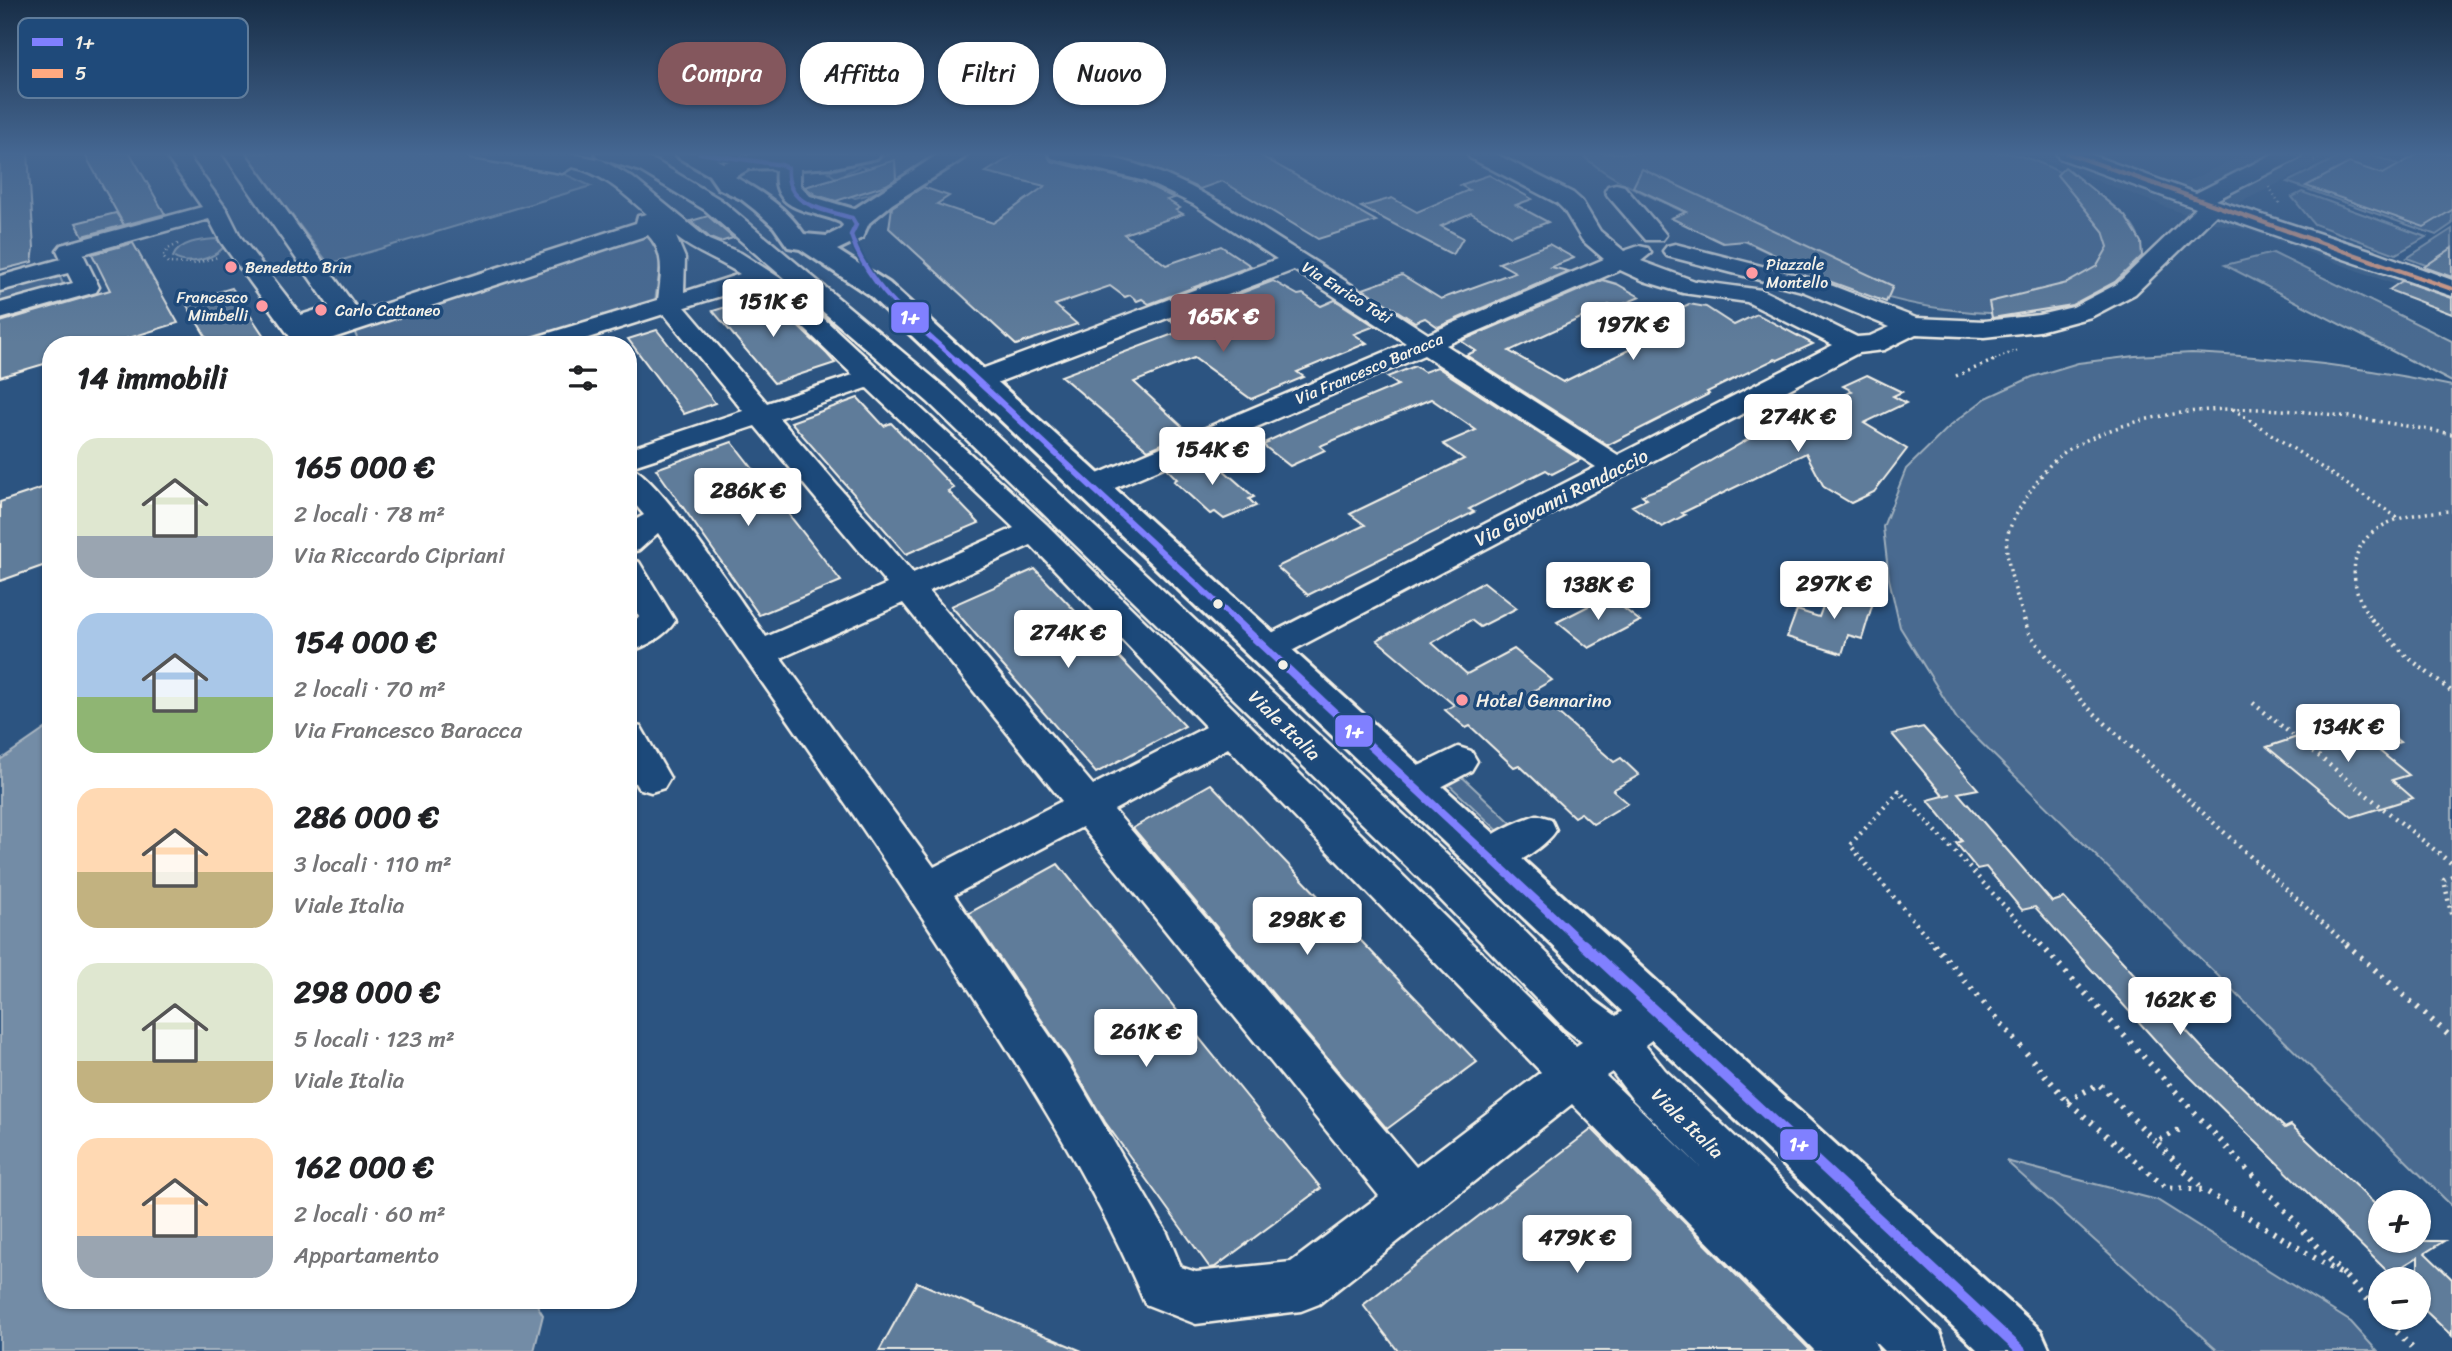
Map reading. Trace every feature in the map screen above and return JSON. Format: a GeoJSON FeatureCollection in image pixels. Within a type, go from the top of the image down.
{"type":"FeatureCollection","features":[{"type":"Feature","properties":{"kind":"main road"},"geometry":{"type":"LineString","coordinates":[[777,216],[794,240],[810,244],[834,243],[864,216]]}},
{"type":"Feature","properties":{"kind":"main road"},"geometry":{"type":"LineString","coordinates":[[845,216],[853,228],[855,248],[879,289]]}},
{"type":"Feature","properties":{"kind":"main road"},"geometry":{"type":"LineString","coordinates":[[810,244],[879,289],[2021,1351]]}},
{"type":"Feature","properties":{"kind":"street"},"geometry":{"type":"LineString","coordinates":[[0,311],[87,287],[69,250],[194,216]]}},
{"type":"Feature","properties":{"kind":"street"},"geometry":{"type":"LineString","coordinates":[[219,216],[232,240],[304,336]]}},
{"type":"Feature","properties":{"kind":"street"},"geometry":{"type":"LineString","coordinates":[[278,216],[344,309],[304,336]]}},
{"type":"Feature","properties":{"kind":"street"},"geometry":{"type":"LineString","coordinates":[[646,216],[732,258],[771,283],[873,377],[1035,531],[1574,1075],[1852,1351]]}},
{"type":"Feature","properties":{"kind":"street"},"geometry":{"type":"LineString","coordinates":[[649,216],[674,253],[670,304],[1412,1199]]}},
{"type":"Feature","properties":{"kind":"street"},"geometry":{"type":"LineString","coordinates":[[543,242],[668,216]]}},
{"type":"Feature","properties":{"kind":"street","name":"Viale Italia"},"geometry":{"type":"LineString","coordinates":[[726,216],[939,396],[1449,882],[1579,1014],[1616,1042],[1649,1086],[1921,1351]]}},
{"type":"Feature","properties":{"kind":"street","name":"Via Enrico Toti"},"geometry":{"type":"LineString","coordinates":[[1227,216],[1428,343],[1618,468]]}},
{"type":"Feature","properties":{"kind":"street"},"geometry":{"type":"LineString","coordinates":[[1580,216],[1590,235],[1621,261],[1653,276],[1692,288],[1753,295],[1853,345],[1875,344],[1912,326]]}},
{"type":"Feature","properties":{"kind":"street"},"geometry":{"type":"LineString","coordinates":[[1632,216],[1650,243],[1676,243],[1678,249],[1675,251],[1811,286],[1912,326],[1984,329],[2039,323],[2082,312],[2126,289],[2200,216]]}},
{"type":"Feature","properties":{"kind":"street"},"geometry":{"type":"LineString","coordinates":[[2239,216],[2367,257],[2452,289]]}},
{"type":"Feature","properties":{"kind":"street"},"geometry":{"type":"LineString","coordinates":[[304,336],[652,220]]}},
{"type":"Feature","properties":{"kind":"street"},"geometry":{"type":"LineString","coordinates":[[2300,237],[2354,264],[2452,301]]}},
{"type":"Feature","properties":{"kind":"street","name":"Via Francesco Baracca"},"geometry":{"type":"LineString","coordinates":[[1092,487],[1621,261],[1650,243]]}},
{"type":"Feature","properties":{"kind":"street"},"geometry":{"type":"LineString","coordinates":[[978,380],[1297,260]]}},
{"type":"Feature","properties":{"kind":"street"},"geometry":{"type":"LineString","coordinates":[[0,284],[76,264]]}},
{"type":"Feature","properties":{"kind":"street"},"geometry":{"type":"LineString","coordinates":[[567,336],[760,276]]}},
{"type":"Feature","properties":{"kind":"street","name":"Via Giovanni Randaccio"},"geometry":{"type":"LineString","coordinates":[[1268,649],[1853,345]]}},
{"type":"Feature","properties":{"kind":"street"},"geometry":{"type":"LineString","coordinates":[[637,456],[873,377]]}},
{"type":"Feature","properties":{"kind":"street"},"geometry":{"type":"LineString","coordinates":[[637,487],[663,518],[928,890],[1050,1075],[1149,1251],[1163,1286],[1196,1298],[1301,1286],[1656,1011]]}},
{"type":"Feature","properties":{"kind":"street"},"geometry":{"type":"LineString","coordinates":[[637,533],[663,518]]}},
{"type":"Feature","properties":{"kind":"street"},"geometry":{"type":"LineString","coordinates":[[760,654],[1035,531]]}},
{"type":"Feature","properties":{"kind":"street"},"geometry":{"type":"LineString","coordinates":[[637,585],[658,621],[637,634]]}},
{"type":"Feature","properties":{"kind":"street"},"geometry":{"type":"LineString","coordinates":[[928,890],[1231,730]]}},
{"type":"Feature","properties":{"kind":"street"},"geometry":{"type":"LineString","coordinates":[[637,753],[651,778]]}},
{"type":"Feature","properties":{"kind":"street"},"geometry":{"type":"LineString","coordinates":[[1413,785],[1458,761]]}},
{"type":"Feature","properties":{"kind":"street"},"geometry":{"type":"LineString","coordinates":[[1491,857],[1537,830]]}},
{"type":"Feature","properties":{"kind":"path"},"geometry":{"type":"LineString","coordinates":[[2250,220],[2257,216]]}},
{"type":"Feature","properties":{"kind":"path"},"geometry":{"type":"LineString","coordinates":[[207,236],[232,240],[223,254],[198,264],[168,263],[163,257],[169,249],[181,242],[207,236]]}},
{"type":"Feature","properties":{"kind":"path"},"geometry":{"type":"LineString","coordinates":[[2452,434],[2330,414],[2233,409],[2177,414],[2127,424],[2087,439],[2054,460],[2026,497],[2007,538],[2013,583],[2028,632],[2082,702],[2321,922],[2452,1038]]}},
{"type":"Feature","properties":{"kind":"path"},"geometry":{"type":"LineString","coordinates":[[2233,409],[2399,518]]}},
{"type":"Feature","properties":{"kind":"path"},"geometry":{"type":"LineString","coordinates":[[2452,511],[2399,518],[2363,537],[2351,569],[2363,609],[2403,655],[2452,692]]}},
{"type":"Feature","properties":{"kind":"path"},"geometry":{"type":"LineString","coordinates":[[2253,703],[2452,864]]}},
{"type":"Feature","properties":{"kind":"path"},"geometry":{"type":"LineString","coordinates":[[2204,1190],[2165,1187],[2067,1101],[1850,845],[1899,791],[2368,1301]]}},
{"type":"Feature","properties":{"kind":"path"},"geometry":{"type":"LineString","coordinates":[[2452,876],[2444,880],[2452,918]]}},
{"type":"Feature","properties":{"kind":"path"},"geometry":{"type":"LineString","coordinates":[[2067,1101],[2099,1084],[2204,1190],[2346,1277]]}},
{"type":"Feature","properties":{"kind":"path"},"geometry":{"type":"LineString","coordinates":[[2156,1142],[2179,1130]]}},
{"type":"Feature","properties":{"kind":"path"},"geometry":{"type":"LineString","coordinates":[[2395,1330],[2415,1351]]}},
{"type":"Feature","properties":{"kind":"shaded area"},"geometry":{"type":"Polygon","coordinates":[[[293,216],[490,216],[329,264],[293,216]]]}},
{"type":"Feature","properties":{"kind":"shaded area"},"geometry":{"type":"Polygon","coordinates":[[[1692,216],[2122,216],[2132,226],[2141,246],[2138,263],[2126,278],[2108,291],[2061,307],[2026,312],[1991,313],[1910,303],[1846,285],[1784,260],[1692,216]]]}},
{"type":"Feature","properties":{"kind":"shaded area"},"geometry":{"type":"Polygon","coordinates":[[[2190,216],[2260,216],[2452,288],[2452,306],[2249,230],[2190,216]]]}},
{"type":"Feature","properties":{"kind":"shaded area"},"geometry":{"type":"Polygon","coordinates":[[[2308,216],[2368,216],[2426,237],[2396,254],[2314,224],[2308,216]]]}},
{"type":"Feature","properties":{"kind":"shaded area"},"geometry":{"type":"Polygon","coordinates":[[[2383,216],[2452,216],[2452,224],[2436,235],[2383,216]]]}},
{"type":"Feature","properties":{"kind":"shaded area"},"geometry":{"type":"Polygon","coordinates":[[[2452,229],[2452,275],[2407,258],[2452,229]]]}},
{"type":"Feature","properties":{"kind":"shaded area"},"geometry":{"type":"Polygon","coordinates":[[[647,235],[660,246],[662,254],[655,301],[544,336],[356,336],[354,331],[647,235]]]}},
{"type":"Feature","properties":{"kind":"shaded area"},"geometry":{"type":"Polygon","coordinates":[[[215,239],[221,241],[224,247],[207,258],[185,261],[173,257],[185,245],[215,239]]]}},
{"type":"Feature","properties":{"kind":"shaded area"},"geometry":{"type":"Polygon","coordinates":[[[2273,253],[2452,341],[2452,382],[2225,265],[2273,253]]]}},
{"type":"Feature","properties":{"kind":"shaded area"},"geometry":{"type":"Polygon","coordinates":[[[58,273],[64,286],[0,306],[0,288],[58,273]]]}},
{"type":"Feature","properties":{"kind":"shaded area"},"geometry":{"type":"Polygon","coordinates":[[[2192,353],[2322,364],[2452,386],[2452,1206],[1957,719],[1900,627],[1889,579],[1883,527],[1906,469],[1952,424],[1986,398],[2032,377],[2078,363],[2192,353]]]}},
{"type":"Feature","properties":{"kind":"shaded area"},"geometry":{"type":"Polygon","coordinates":[[[42,731],[42,1309],[539,1309],[543,1315],[534,1351],[0,1351],[0,760],[42,731]]]}},
{"type":"Feature","properties":{"kind":"shaded area"},"geometry":{"type":"Polygon","coordinates":[[[1457,772],[1521,832],[1508,840],[1444,780],[1457,772]]]}},
{"type":"Feature","properties":{"kind":"shaded area"},"geometry":{"type":"Polygon","coordinates":[[[2006,1161],[2157,1200],[2351,1322],[2377,1351],[2218,1351],[2006,1161]]]}},
{"type":"Feature","properties":{"kind":"building"},"geometry":{"type":"Polygon","coordinates":[[[0,216],[32,216],[32,262],[0,270],[0,216]]]}},
{"type":"Feature","properties":{"kind":"building"},"geometry":{"type":"Polygon","coordinates":[[[104,216],[118,216],[124,225],[83,236],[76,223],[104,216]]]}},
{"type":"Feature","properties":{"kind":"building"},"geometry":{"type":"Polygon","coordinates":[[[119,216],[157,216],[124,225],[119,216]]]}},
{"type":"Feature","properties":{"kind":"building"},"geometry":{"type":"Polygon","coordinates":[[[708,216],[733,238],[720,242],[710,238],[691,221],[708,216]]]}},
{"type":"Feature","properties":{"kind":"building"},"geometry":{"type":"Polygon","coordinates":[[[891,216],[973,216],[993,223],[1003,216],[1177,216],[1124,234],[1166,265],[1221,246],[1251,266],[1149,304],[1142,299],[1137,301],[1130,295],[1125,297],[1110,286],[1055,305],[1077,324],[1016,345],[889,228],[891,216]]]}},
{"type":"Feature","properties":{"kind":"building"},"geometry":{"type":"Polygon","coordinates":[[[1280,216],[1367,216],[1376,221],[1318,239],[1280,216]]]}},
{"type":"Feature","properties":{"kind":"building"},"geometry":{"type":"Polygon","coordinates":[[[1378,216],[1464,216],[1441,226],[1463,238],[1453,255],[1378,216]]]}},
{"type":"Feature","properties":{"kind":"building"},"geometry":{"type":"Polygon","coordinates":[[[1476,216],[1537,216],[1548,222],[1511,236],[1476,216]]]}},
{"type":"Feature","properties":{"kind":"building"},"geometry":{"type":"Polygon","coordinates":[[[1743,216],[1893,286],[1886,302],[1826,280],[1746,241],[1723,243],[1671,218],[1743,216]]]}},
{"type":"Feature","properties":{"kind":"building"},"geometry":{"type":"Polygon","coordinates":[[[2091,216],[2125,216],[2141,242],[2142,256],[2115,282],[2072,305],[1992,318],[1989,302],[2067,283],[2097,266],[2108,247],[2103,231],[2091,216]]]}},
{"type":"Feature","properties":{"kind":"building"},"geometry":{"type":"Polygon","coordinates":[[[2392,216],[2442,216],[2424,227],[2392,216]]]}},
{"type":"Feature","properties":{"kind":"building"},"geometry":{"type":"Polygon","coordinates":[[[133,243],[178,323],[135,336],[42,336],[42,365],[0,377],[0,322],[110,290],[92,254],[133,243]]]}},
{"type":"Feature","properties":{"kind":"building"},"geometry":{"type":"Polygon","coordinates":[[[1549,244],[1574,258],[1551,267],[1568,271],[1438,327],[1425,318],[1415,322],[1363,289],[1402,275],[1441,299],[1515,272],[1499,263],[1549,244]]]}},
{"type":"Feature","properties":{"kind":"building"},"geometry":{"type":"Polygon","coordinates":[[[2452,248],[2452,277],[2424,267],[2452,248]]]}},
{"type":"Feature","properties":{"kind":"building"},"geometry":{"type":"Polygon","coordinates":[[[1603,280],[1617,284],[1640,297],[1614,308],[1609,305],[1509,351],[1563,382],[1680,325],[1663,316],[1689,304],[1706,307],[1734,325],[1757,314],[1813,344],[1707,392],[1709,394],[1608,445],[1466,355],[1476,351],[1461,341],[1603,280]]]}},
{"type":"Feature","properties":{"kind":"building"},"geometry":{"type":"Polygon","coordinates":[[[1273,281],[1298,295],[1303,294],[1321,306],[1335,300],[1375,326],[1354,334],[1367,343],[1297,372],[1304,377],[1251,399],[1194,358],[1134,382],[1184,428],[1178,430],[1183,435],[1148,450],[1061,376],[1184,330],[1170,320],[1273,281]]]}},
{"type":"Feature","properties":{"kind":"building"},"geometry":{"type":"Polygon","coordinates":[[[2402,281],[2452,298],[2452,314],[2389,290],[2402,281]]]}},
{"type":"Feature","properties":{"kind":"building"},"geometry":{"type":"Polygon","coordinates":[[[232,288],[264,336],[206,336],[185,302],[232,288]]]}},
{"type":"Feature","properties":{"kind":"building"},"geometry":{"type":"Polygon","coordinates":[[[765,295],[835,363],[774,383],[713,311],[765,295]]]}},
{"type":"Feature","properties":{"kind":"building"},"geometry":{"type":"Polygon","coordinates":[[[657,330],[715,403],[684,414],[637,351],[637,336],[657,330]]]}},
{"type":"Feature","properties":{"kind":"building"},"geometry":{"type":"Polygon","coordinates":[[[1415,366],[1424,372],[1437,367],[1580,460],[1552,474],[1546,470],[1469,509],[1474,512],[1308,595],[1277,567],[1365,525],[1350,514],[1464,459],[1443,444],[1476,430],[1431,399],[1320,446],[1325,450],[1290,466],[1263,445],[1307,423],[1398,385],[1387,377],[1415,366]]]}},
{"type":"Feature","properties":{"kind":"building"},"geometry":{"type":"Polygon","coordinates":[[[1867,375],[1902,392],[1893,396],[1906,403],[1864,423],[1907,449],[1874,492],[1851,503],[1824,487],[1806,453],[1682,513],[1685,515],[1662,527],[1632,506],[1647,499],[1642,495],[1668,485],[1791,415],[1800,420],[1852,391],[1843,386],[1867,375]]]}},
{"type":"Feature","properties":{"kind":"building"},"geometry":{"type":"Polygon","coordinates":[[[858,398],[884,426],[891,423],[954,488],[948,491],[979,523],[906,554],[791,422],[858,398]]]}},
{"type":"Feature","properties":{"kind":"building"},"geometry":{"type":"Polygon","coordinates":[[[732,442],[841,581],[759,615],[656,469],[732,442]]]}},
{"type":"Feature","properties":{"kind":"building"},"geometry":{"type":"Polygon","coordinates":[[[1204,453],[1254,497],[1249,499],[1256,506],[1224,519],[1215,512],[1210,514],[1174,481],[1177,479],[1167,469],[1204,453]]]}},
{"type":"Feature","properties":{"kind":"building"},"geometry":{"type":"Polygon","coordinates":[[[42,488],[42,566],[0,581],[0,502],[42,488]]]}},
{"type":"Feature","properties":{"kind":"building"},"geometry":{"type":"Polygon","coordinates":[[[1035,569],[1185,726],[1096,773],[951,606],[1035,569]]]}},
{"type":"Feature","properties":{"kind":"building"},"geometry":{"type":"Polygon","coordinates":[[[1484,582],[1517,608],[1480,627],[1471,620],[1432,643],[1467,674],[1514,649],[1552,680],[1533,691],[1614,762],[1621,758],[1639,775],[1613,790],[1628,803],[1593,824],[1581,813],[1574,817],[1519,765],[1514,767],[1470,726],[1466,728],[1445,710],[1454,705],[1377,640],[1484,582]]]}},
{"type":"Feature","properties":{"kind":"building"},"geometry":{"type":"Polygon","coordinates":[[[1831,585],[1874,599],[1862,639],[1848,635],[1842,654],[1787,637],[1797,610],[1819,617],[1831,585]]]}},
{"type":"Feature","properties":{"kind":"building"},"geometry":{"type":"Polygon","coordinates":[[[1608,596],[1640,621],[1589,648],[1557,622],[1608,596]]]}},
{"type":"Feature","properties":{"kind":"building"},"geometry":{"type":"Polygon","coordinates":[[[2372,712],[2393,729],[2386,731],[2400,742],[2377,749],[2409,775],[2392,780],[2413,798],[2352,817],[2267,747],[2372,712]]]}},
{"type":"Feature","properties":{"kind":"building"},"geometry":{"type":"Polygon","coordinates":[[[1923,727],[1978,789],[1958,793],[2052,902],[2064,898],[2206,1052],[2285,1128],[2291,1125],[2368,1198],[2368,1252],[2175,1062],[2035,907],[2022,910],[1986,867],[1977,869],[1956,843],[1962,841],[1928,800],[1944,796],[1892,734],[1923,727]]]}},
{"type":"Feature","properties":{"kind":"building"},"geometry":{"type":"Polygon","coordinates":[[[1211,784],[1477,1062],[1387,1129],[1133,828],[1211,784]]]}},
{"type":"Feature","properties":{"kind":"building"},"geometry":{"type":"Polygon","coordinates":[[[1058,864],[1321,1188],[1215,1267],[1210,1268],[1105,1122],[1068,1059],[969,913],[1058,864]]]}},
{"type":"Feature","properties":{"kind":"building"},"geometry":{"type":"Polygon","coordinates":[[[1592,1129],[1811,1351],[1398,1351],[1363,1305],[1592,1129]]]}},
{"type":"Feature","properties":{"kind":"building"},"geometry":{"type":"Polygon","coordinates":[[[2431,1241],[2444,1241],[2431,1249],[2431,1241]]]}},
{"type":"Feature","properties":{"kind":"building"},"geometry":{"type":"Polygon","coordinates":[[[2369,1253],[2425,1253],[2452,1279],[2452,1336],[2431,1316],[2431,1267],[2418,1267],[2418,1257],[2402,1267],[2383,1267],[2369,1253]]]}},
{"type":"Feature","properties":{"kind":"building"},"geometry":{"type":"Polygon","coordinates":[[[917,1282],[1082,1351],[879,1351],[917,1282]]]}},
{"type":"Feature","properties":{"kind":"transit line","name":"1+"},"geometry":{"type":"LineString","coordinates":[[846,216],[852,218],[856,225],[851,235],[855,248],[879,289],[2021,1351]]}},
{"type":"Feature","properties":{"kind":"transit line","name":"5"},"geometry":{"type":"LineString","coordinates":[[2245,216],[2452,289]]}},
{"type":"Feature","properties":{"kind":"place","name":"Benedetto Brin"},"geometry":{"type":"Point","coordinates":[231,267]}},
{"type":"Feature","properties":{"kind":"place","name":"Piazzale Montello"},"geometry":{"type":"Point","coordinates":[1752,273]}},
{"type":"Feature","properties":{"kind":"place","name":"Francesco Mimbelli"},"geometry":{"type":"Point","coordinates":[262,306]}},
{"type":"Feature","properties":{"kind":"place","name":"Carlo Cattaneo"},"geometry":{"type":"Point","coordinates":[321,310]}},
{"type":"Feature","properties":{"kind":"place","name":"Hotel Gennarino"},"geometry":{"type":"Point","coordinates":[1462,700]}}]}
